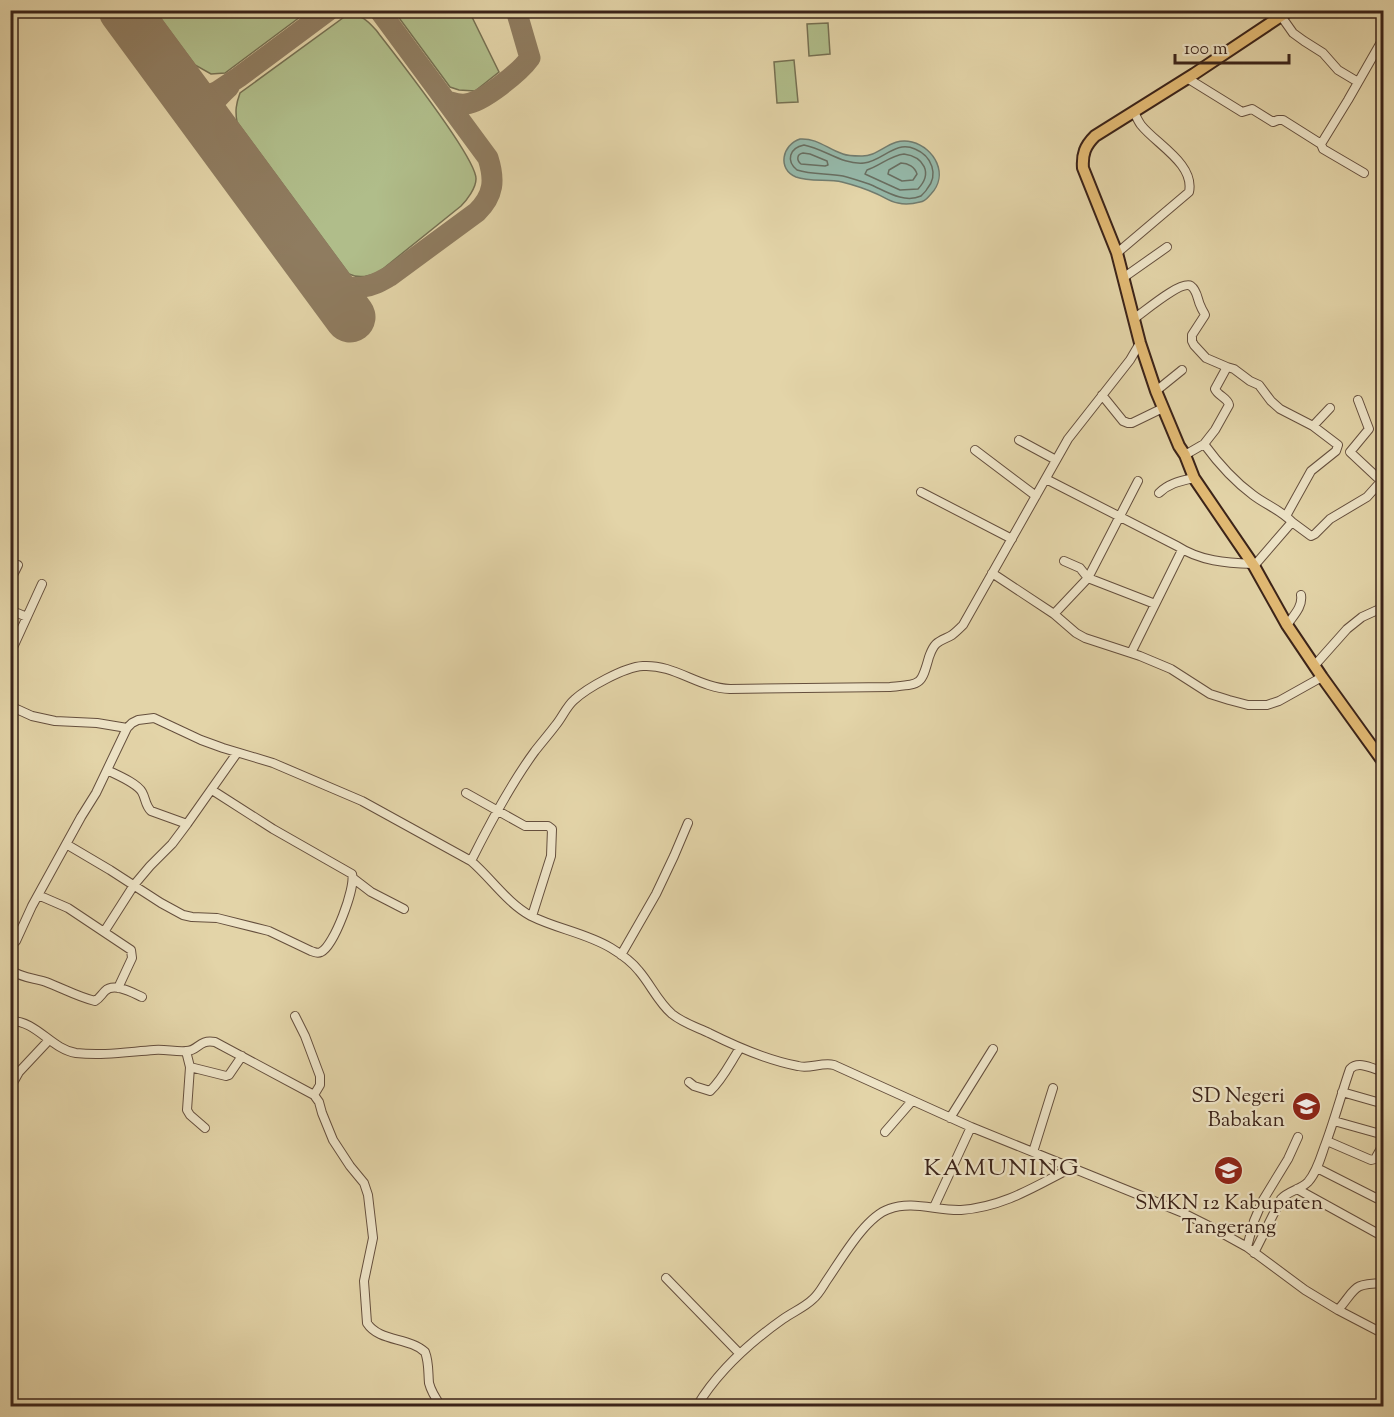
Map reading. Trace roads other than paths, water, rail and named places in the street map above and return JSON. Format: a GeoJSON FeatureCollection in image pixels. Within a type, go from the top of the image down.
{"type":"FeatureCollection","features":[{"type":"Feature","properties":{"kind":"main road"},"geometry":{"type":"LineString","coordinates":[[1285,13],[1095,136],[1083,154],[1083,168],[1118,252],[1140,343],[1156,391],[1194,478],[1253,565],[1287,625],[1383,763]]}},
{"type":"Feature","properties":{"kind":"street"},"geometry":{"type":"LineString","coordinates":[[1285,13],[1293,33],[1323,53],[1338,70],[1359,82]]}},
{"type":"Feature","properties":{"kind":"street"},"geometry":{"type":"LineString","coordinates":[[1321,144],[1383,37]]}},
{"type":"Feature","properties":{"kind":"street"},"geometry":{"type":"LineString","coordinates":[[1187,78],[1242,112],[1252,109],[1273,122],[1283,120],[1321,144],[1323,149],[1364,173]]}},
{"type":"Feature","properties":{"kind":"street"},"geometry":{"type":"LineString","coordinates":[[1118,252],[1189,192],[1190,188],[1188,175],[1182,165],[1142,125],[1134,112]]}},
{"type":"Feature","properties":{"kind":"street"},"geometry":{"type":"LineString","coordinates":[[1124,278],[1167,247]]}},
{"type":"Feature","properties":{"kind":"street"},"geometry":{"type":"LineString","coordinates":[[1046,479],[1188,554],[1225,563],[1253,565],[1289,519],[1311,471],[1336,451],[1337,443],[1313,426],[1280,409],[1259,386],[1234,369],[1206,358],[1194,345],[1192,335],[1205,315],[1197,294],[1190,285],[1180,286],[1135,318]]}},
{"type":"Feature","properties":{"kind":"street"},"geometry":{"type":"LineString","coordinates":[[471,861],[497,810],[535,751],[572,701],[588,689],[624,670],[641,666],[656,666],[721,688],[891,687],[912,685],[923,678],[934,646],[963,625],[1072,434],[1130,360],[1140,343]]}},
{"type":"Feature","properties":{"kind":"street"},"geometry":{"type":"LineString","coordinates":[[1185,455],[1204,444],[1229,405],[1215,389],[1227,368]]}},
{"type":"Feature","properties":{"kind":"street"},"geometry":{"type":"LineString","coordinates":[[1156,391],[1182,370]]}},
{"type":"Feature","properties":{"kind":"street"},"geometry":{"type":"LineString","coordinates":[[1102,394],[1128,423],[1163,408]]}},
{"type":"Feature","properties":{"kind":"street"},"geometry":{"type":"LineString","coordinates":[[1204,444],[1218,463],[1254,496],[1311,536],[1316,534],[1330,519],[1367,497],[1382,480],[1350,452],[1369,429],[1358,400]]}},
{"type":"Feature","properties":{"kind":"street"},"geometry":{"type":"LineString","coordinates":[[1313,426],[1330,408]]}},
{"type":"Feature","properties":{"kind":"street"},"geometry":{"type":"LineString","coordinates":[[1019,440],[1056,460]]}},
{"type":"Feature","properties":{"kind":"street"},"geometry":{"type":"LineString","coordinates":[[975,450],[1036,496]]}},
{"type":"Feature","properties":{"kind":"street"},"geometry":{"type":"LineString","coordinates":[[1159,493],[1175,482],[1194,478]]}},
{"type":"Feature","properties":{"kind":"street"},"geometry":{"type":"LineString","coordinates":[[1054,614],[1088,578],[1138,481]]}},
{"type":"Feature","properties":{"kind":"street"},"geometry":{"type":"LineString","coordinates":[[921,492],[1012,539]]}},
{"type":"Feature","properties":{"kind":"street"},"geometry":{"type":"LineString","coordinates":[[1131,653],[1182,549]]}},
{"type":"Feature","properties":{"kind":"street"},"geometry":{"type":"LineString","coordinates":[[1064,561],[1080,568],[1088,578],[1155,604]]}},
{"type":"Feature","properties":{"kind":"street"},"geometry":{"type":"LineString","coordinates":[[10,581],[18,565]]}},
{"type":"Feature","properties":{"kind":"street"},"geometry":{"type":"LineString","coordinates":[[992,573],[1054,614],[1085,638],[1171,669],[1210,693],[1248,705],[1268,705],[1279,701],[1322,677]]}},
{"type":"Feature","properties":{"kind":"street"},"geometry":{"type":"LineString","coordinates":[[10,654],[42,584]]}},
{"type":"Feature","properties":{"kind":"street"},"geometry":{"type":"LineString","coordinates":[[1287,625],[1300,605],[1301,595]]}},
{"type":"Feature","properties":{"kind":"street"},"geometry":{"type":"LineString","coordinates":[[1315,665],[1347,629],[1362,617],[1383,607]]}},
{"type":"Feature","properties":{"kind":"street"},"geometry":{"type":"LineString","coordinates":[[10,610],[27,617]]}},
{"type":"Feature","properties":{"kind":"street"},"geometry":{"type":"LineString","coordinates":[[10,706],[32,716],[55,721],[97,723],[127,728]]}},
{"type":"Feature","properties":{"kind":"street"},"geometry":{"type":"LineString","coordinates":[[10,947],[16,941],[38,895],[96,793],[127,728],[138,720],[154,718],[201,740],[273,763],[362,801],[471,861],[511,902],[532,916],[597,940],[621,955],[638,970],[664,1007],[679,1019],[760,1056],[798,1066],[830,1064],[971,1127],[1123,1188],[1209,1226],[1247,1247],[1296,1284],[1383,1334]]}},
{"type":"Feature","properties":{"kind":"street"},"geometry":{"type":"LineString","coordinates":[[104,933],[134,885],[172,844],[237,753]]}},
{"type":"Feature","properties":{"kind":"street"},"geometry":{"type":"LineString","coordinates":[[107,770],[138,787],[151,811],[187,824]]}},
{"type":"Feature","properties":{"kind":"street"},"geometry":{"type":"LineString","coordinates":[[212,790],[273,829],[351,872],[354,879],[371,892],[404,909]]}},
{"type":"Feature","properties":{"kind":"street"},"geometry":{"type":"LineString","coordinates":[[466,793],[525,826],[548,826],[552,829],[551,856],[532,916]]}},
{"type":"Feature","properties":{"kind":"street"},"geometry":{"type":"LineString","coordinates":[[621,955],[656,894],[688,823]]}},
{"type":"Feature","properties":{"kind":"street"},"geometry":{"type":"LineString","coordinates":[[66,844],[183,915],[217,918],[269,931],[318,953],[329,943],[338,928],[354,879]]}},
{"type":"Feature","properties":{"kind":"street"},"geometry":{"type":"LineString","coordinates":[[38,895],[68,908],[128,948],[132,953],[132,958],[118,988]]}},
{"type":"Feature","properties":{"kind":"street"},"geometry":{"type":"LineString","coordinates":[[10,970],[95,1001],[110,988],[118,988],[142,997]]}},
{"type":"Feature","properties":{"kind":"street"},"geometry":{"type":"LineString","coordinates":[[295,1016],[320,1076],[320,1085],[314,1095]]}},
{"type":"Feature","properties":{"kind":"street"},"geometry":{"type":"LineString","coordinates":[[10,1021],[27,1024],[59,1047],[69,1051],[93,1054],[155,1050],[186,1052],[203,1042],[211,1041],[314,1095],[319,1102],[333,1140],[345,1160],[364,1183],[368,1196],[373,1238],[364,1281],[367,1323],[375,1332],[417,1346],[425,1352],[428,1361],[429,1384],[441,1407]]}},
{"type":"Feature","properties":{"kind":"street"},"geometry":{"type":"LineString","coordinates":[[10,1088],[19,1072],[49,1040]]}},
{"type":"Feature","properties":{"kind":"street"},"geometry":{"type":"LineString","coordinates":[[689,1082],[710,1091],[719,1083],[730,1061],[740,1048]]}},
{"type":"Feature","properties":{"kind":"street"},"geometry":{"type":"LineString","coordinates":[[950,1118],[993,1049]]}},
{"type":"Feature","properties":{"kind":"street"},"geometry":{"type":"LineString","coordinates":[[186,1052],[190,1067],[187,1110],[205,1128]]}},
{"type":"Feature","properties":{"kind":"street"},"geometry":{"type":"LineString","coordinates":[[190,1067],[226,1076],[242,1056]]}},
{"type":"Feature","properties":{"kind":"street"},"geometry":{"type":"LineString","coordinates":[[1254,1252],[1281,1199],[1308,1181],[1317,1168],[1350,1069],[1354,1065],[1361,1065],[1383,1072]]}},
{"type":"Feature","properties":{"kind":"street"},"geometry":{"type":"LineString","coordinates":[[1033,1152],[1053,1088]]}},
{"type":"Feature","properties":{"kind":"street"},"geometry":{"type":"LineString","coordinates":[[1342,1092],[1383,1104]]}},
{"type":"Feature","properties":{"kind":"street"},"geometry":{"type":"LineString","coordinates":[[885,1132],[912,1101]]}},
{"type":"Feature","properties":{"kind":"street"},"geometry":{"type":"LineString","coordinates":[[1334,1121],[1383,1135]]}},
{"type":"Feature","properties":{"kind":"street"},"geometry":{"type":"LineString","coordinates":[[934,1207],[971,1127]]}},
{"type":"Feature","properties":{"kind":"street"},"geometry":{"type":"LineString","coordinates":[[1247,1247],[1263,1200],[1288,1159],[1298,1137]]}},
{"type":"Feature","properties":{"kind":"street"},"geometry":{"type":"LineString","coordinates":[[1327,1140],[1371,1160],[1375,1159],[1383,1143]]}},
{"type":"Feature","properties":{"kind":"street"},"geometry":{"type":"LineString","coordinates":[[697,1407],[705,1393],[739,1353],[814,1299],[860,1232],[876,1216],[897,1206],[958,1210],[981,1208],[1011,1199],[1071,1168]]}},
{"type":"Feature","properties":{"kind":"street"},"geometry":{"type":"LineString","coordinates":[[1317,1168],[1383,1202]]}},
{"type":"Feature","properties":{"kind":"street"},"geometry":{"type":"LineString","coordinates":[[1297,1189],[1383,1237]]}},
{"type":"Feature","properties":{"kind":"street"},"geometry":{"type":"LineString","coordinates":[[666,1278],[739,1353]]}},
{"type":"Feature","properties":{"kind":"street"},"geometry":{"type":"LineString","coordinates":[[1338,1310],[1353,1290],[1364,1284],[1383,1283]]}},
{"type":"Feature","properties":{"kind":"water"},"geometry":{"type":"Polygon","coordinates":[[[800,139],[812,140],[849,156],[868,155],[897,142],[912,142],[920,145],[933,156],[937,163],[939,179],[931,194],[922,202],[901,204],[869,190],[842,182],[801,179],[790,173],[784,163],[789,146],[800,139]]]}},
{"type":"Feature","properties":{"kind":"place","name":"SD Negeri Babakan"},"geometry":{"type":"Point","coordinates":[1306,1107]}},
{"type":"Feature","properties":{"kind":"place","name":"SMKN 12 Kabupaten Tangerang"},"geometry":{"type":"Point","coordinates":[1229,1171]}},
{"type":"Feature","properties":{"kind":"district","name":"KAMUNING"},"geometry":{"type":"Point","coordinates":[1002,1167]}}]}
